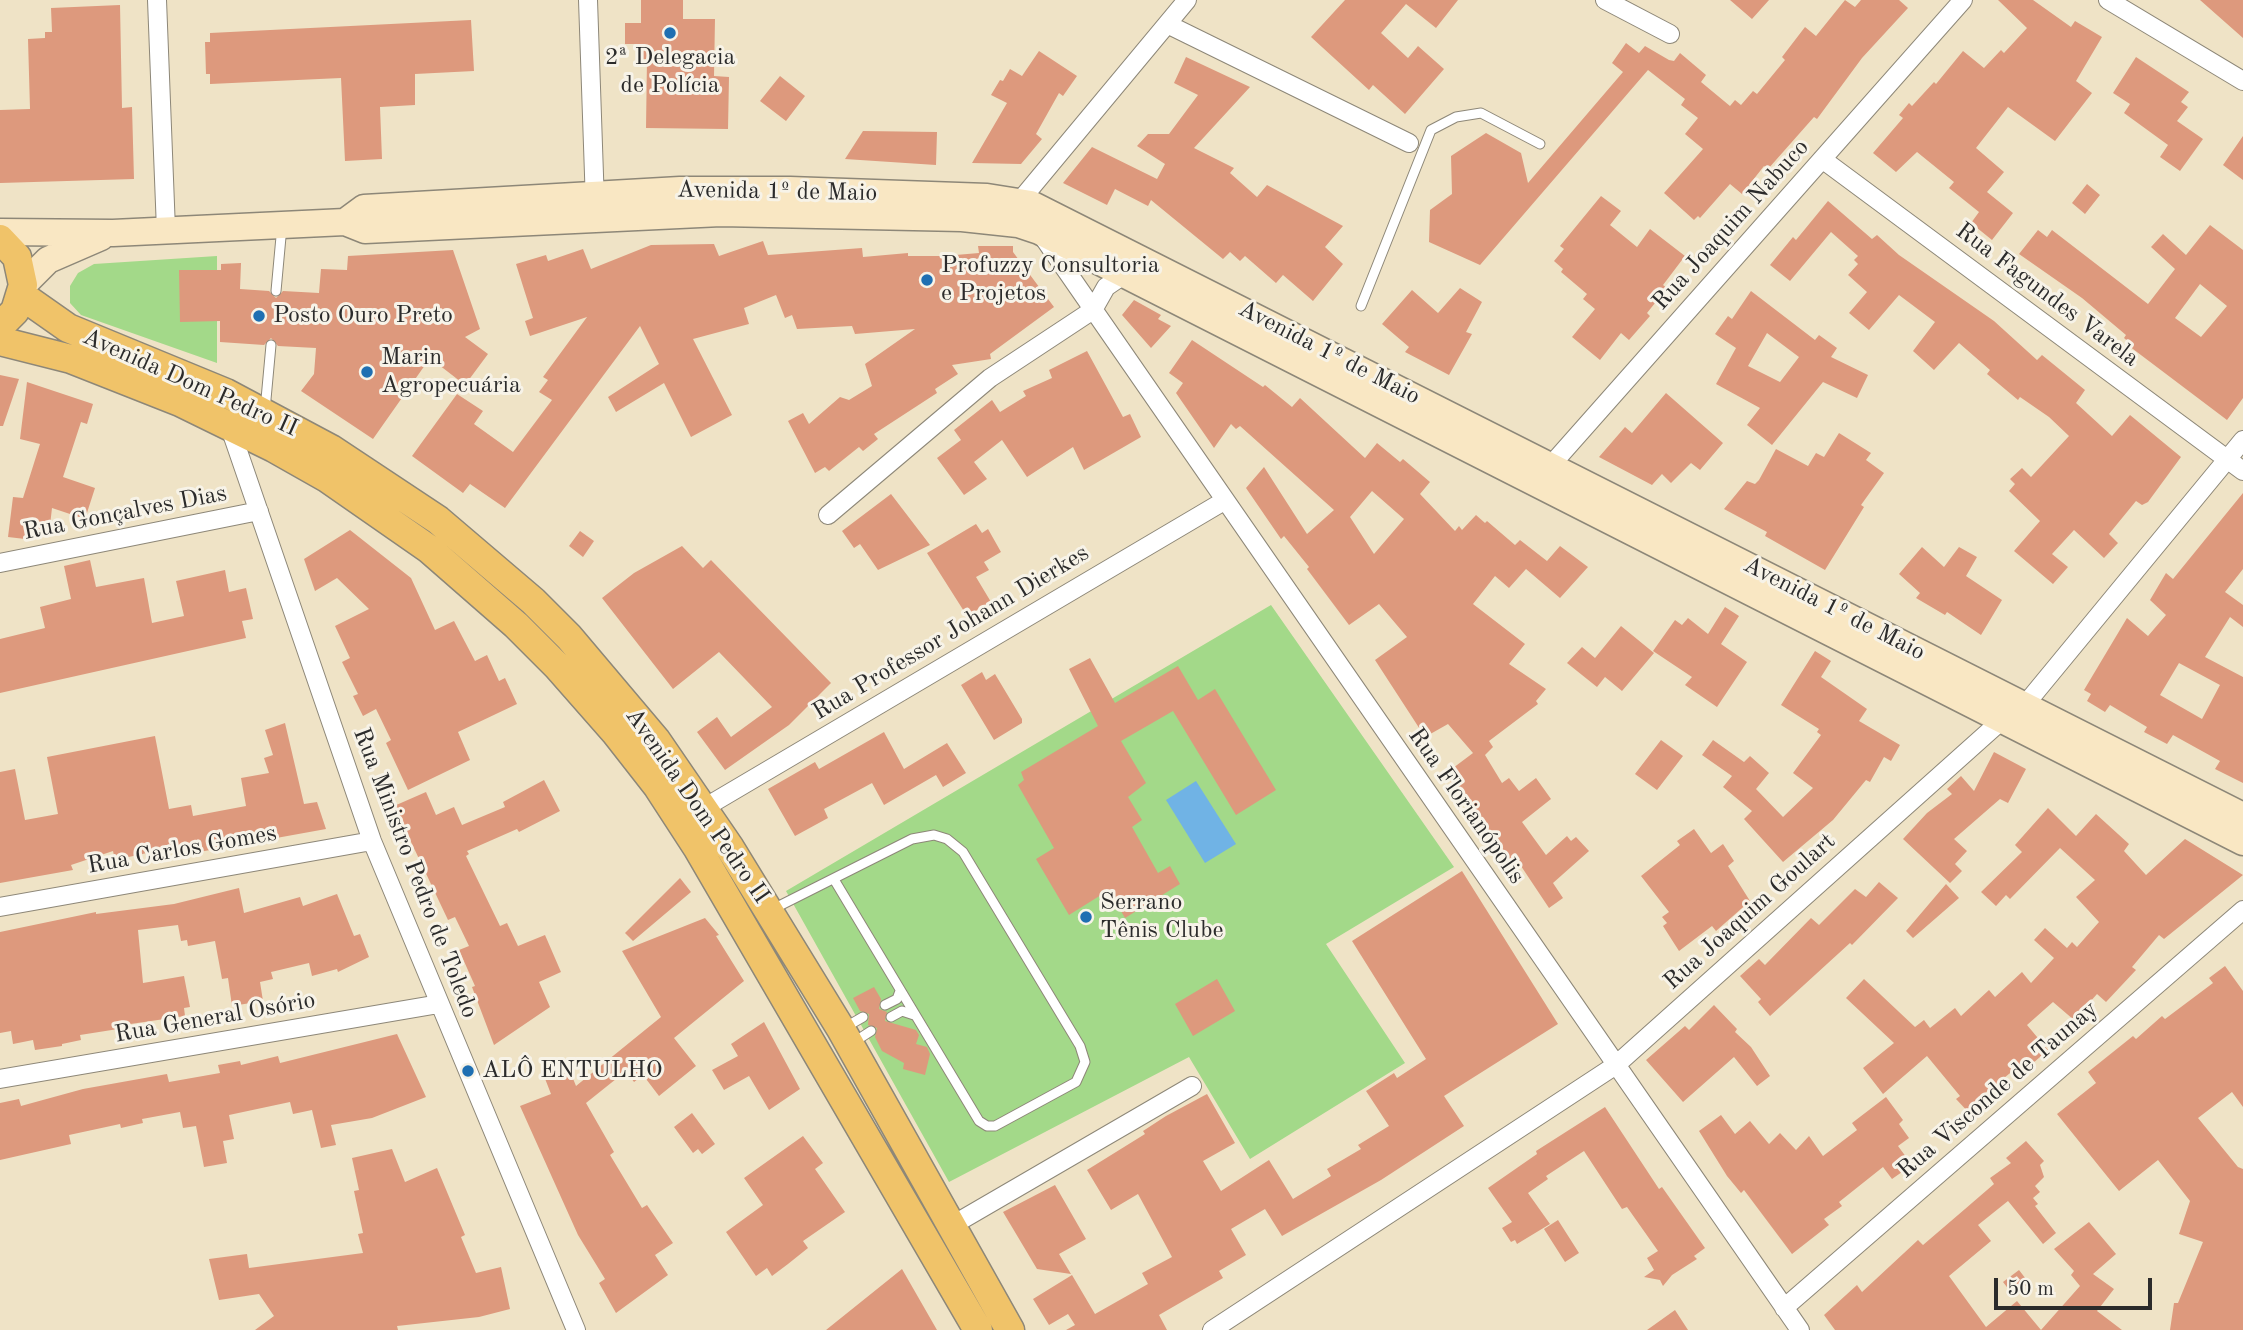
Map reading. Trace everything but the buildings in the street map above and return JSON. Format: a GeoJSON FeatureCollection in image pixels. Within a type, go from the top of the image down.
{"type":"FeatureCollection","features":[{"type":"Feature","properties":{"kind":"main road","name":"Avenida 1º de Maio"},"geometry":{"type":"LineString","coordinates":[[0,232],[113,233],[345,222],[365,230],[595,206],[987,197],[1045,209],[2002,720],[2243,842]]}},
{"type":"Feature","properties":{"kind":"main road","name":"Avenida 1º de Maio"},"geometry":{"type":"LineString","coordinates":[[789,202],[1000,221],[1040,231],[2024,706],[2243,816]]}},
{"type":"Feature","properties":{"kind":"main road"},"geometry":{"type":"LineString","coordinates":[[1019,202],[1040,231]]}},
{"type":"Feature","properties":{"kind":"main road","name":"Avenida 1º de Maio"},"geometry":{"type":"LineString","coordinates":[[22,290],[48,260],[113,233]]}},
{"type":"Feature","properties":{"kind":"main road"},"geometry":{"type":"LineString","coordinates":[[0,239],[16,257],[22,290],[15,311],[0,326]]}},
{"type":"Feature","properties":{"kind":"main road","name":"Avenida Dom Pedro II"},"geometry":{"type":"LineString","coordinates":[[22,290],[68,328],[265,412],[404,496],[483,557],[533,601],[636,714],[704,808],[769,910],[856,1030],[951,1226],[1010,1330]]}},
{"type":"Feature","properties":{"kind":"main road","name":"Avenida Dom Pedro II"},"geometry":{"type":"LineString","coordinates":[[0,341],[71,359],[123,379],[229,425],[327,478],[429,549],[516,625],[615,732],[658,788],[697,847],[978,1330]]}},
{"type":"Feature","properties":{"kind":"street"},"geometry":{"type":"LineString","coordinates":[[157,0],[166,230]]}},
{"type":"Feature","properties":{"kind":"street"},"geometry":{"type":"LineString","coordinates":[[588,0],[595,206]]}},
{"type":"Feature","properties":{"kind":"street"},"geometry":{"type":"LineString","coordinates":[[1019,202],[1187,0]]}},
{"type":"Feature","properties":{"kind":"street"},"geometry":{"type":"LineString","coordinates":[[1605,0],[1670,34]]}},
{"type":"Feature","properties":{"kind":"street","name":"Rua Joaquim Nabuco"},"geometry":{"type":"LineString","coordinates":[[1543,474],[1963,0]]}},
{"type":"Feature","properties":{"kind":"street"},"geometry":{"type":"LineString","coordinates":[[2108,0],[2243,81]]}},
{"type":"Feature","properties":{"kind":"street"},"geometry":{"type":"LineString","coordinates":[[1167,24],[1416,147]]}},
{"type":"Feature","properties":{"kind":"street","name":"Rua Fagundes Varela"},"geometry":{"type":"LineString","coordinates":[[1822,159],[2243,471]]}},
{"type":"Feature","properties":{"kind":"street","name":"Rua Florianópolis"},"geometry":{"type":"LineString","coordinates":[[1040,231],[1224,501],[1800,1330]]}},
{"type":"Feature","properties":{"kind":"street"},"geometry":{"type":"LineString","coordinates":[[828,515],[990,378],[1093,310],[1106,287],[1125,274]]}},
{"type":"Feature","properties":{"kind":"street","name":"Rua Ministro Pedro de Toledo"},"geometry":{"type":"LineString","coordinates":[[229,425],[372,841],[576,1330]]}},
{"type":"Feature","properties":{"kind":"street","name":"Rua Joaquim Goulart"},"geometry":{"type":"LineString","coordinates":[[1212,1330],[1616,1065],[2002,720],[2024,706],[2243,440]]}},
{"type":"Feature","properties":{"kind":"street","name":"Rua Professor Johann Dierkes"},"geometry":{"type":"LineString","coordinates":[[704,808],[1224,501]]}},
{"type":"Feature","properties":{"kind":"street","name":"Rua Gonçalves Dias"},"geometry":{"type":"LineString","coordinates":[[0,563],[259,511]]}},
{"type":"Feature","properties":{"kind":"street","name":"Rua Carlos Gomes"},"geometry":{"type":"LineString","coordinates":[[0,907],[372,841]]}},
{"type":"Feature","properties":{"kind":"street","name":"Rua Visconde de Taunay"},"geometry":{"type":"LineString","coordinates":[[1784,1308],[2243,910]]}},
{"type":"Feature","properties":{"kind":"street","name":"Rua General Osório"},"geometry":{"type":"LineString","coordinates":[[0,1080],[439,1004]]}},
{"type":"Feature","properties":{"kind":"street"},"geometry":{"type":"LineString","coordinates":[[951,1226],[1192,1086]]}},
{"type":"Feature","properties":{"kind":"lane"},"geometry":{"type":"LineString","coordinates":[[1361,306],[1416,147],[1431,130],[1456,117],[1481,113],[1540,144]]}},
{"type":"Feature","properties":{"kind":"lane"},"geometry":{"type":"LineString","coordinates":[[276,291],[282,225]]}},
{"type":"Feature","properties":{"kind":"lane"},"geometry":{"type":"LineString","coordinates":[[265,412],[271,345]]}},
{"type":"Feature","properties":{"kind":"lane"},"geometry":{"type":"LineString","coordinates":[[769,910],[835,880],[912,839],[934,835],[947,839],[963,852],[1074,1035],[1083,1053],[1084,1071],[1076,1082],[995,1126],[987,1126],[979,1121],[835,880]]}},
{"type":"Feature","properties":{"kind":"lane"},"geometry":{"type":"LineString","coordinates":[[885,1005],[897,999],[900,991]]}},
{"type":"Feature","properties":{"kind":"lane"},"geometry":{"type":"LineString","coordinates":[[891,1017],[902,1012],[914,1015]]}},
{"type":"Feature","properties":{"kind":"green space"},"geometry":{"type":"Polygon","coordinates":[[[217,256],[217,363],[81,315],[70,303],[70,286],[78,273],[94,264],[217,256]]]}},
{"type":"Feature","properties":{"kind":"green space","name":"Serrano Tênis Clube"},"geometry":{"type":"Polygon","coordinates":[[[1271,605],[1454,867],[1326,944],[1405,1063],[1250,1159],[1189,1057],[949,1182],[786,891],[1271,605]]]}},
{"type":"Feature","properties":{"kind":"water"},"geometry":{"type":"Polygon","coordinates":[[[1196,781],[1236,844],[1205,863],[1166,800],[1196,781]]]}},
{"type":"Feature","properties":{"kind":"place","name":"2ª Delegacia de Polícia"},"geometry":{"type":"Point","coordinates":[670,33]}},
{"type":"Feature","properties":{"kind":"place","name":"Profuzzy Consultoria e Projetos"},"geometry":{"type":"Point","coordinates":[927,280]}},
{"type":"Feature","properties":{"kind":"place","name":"Posto Ouro Preto"},"geometry":{"type":"Point","coordinates":[259,316]}},
{"type":"Feature","properties":{"kind":"place","name":"Marin Agropecuária"},"geometry":{"type":"Point","coordinates":[367,372]}},
{"type":"Feature","properties":{"kind":"place","name":"Serrano Tênis Clube"},"geometry":{"type":"Point","coordinates":[1086,917]}},
{"type":"Feature","properties":{"kind":"place","name":"ALÔ ENTULHO"},"geometry":{"type":"Point","coordinates":[468,1071]}}]}
